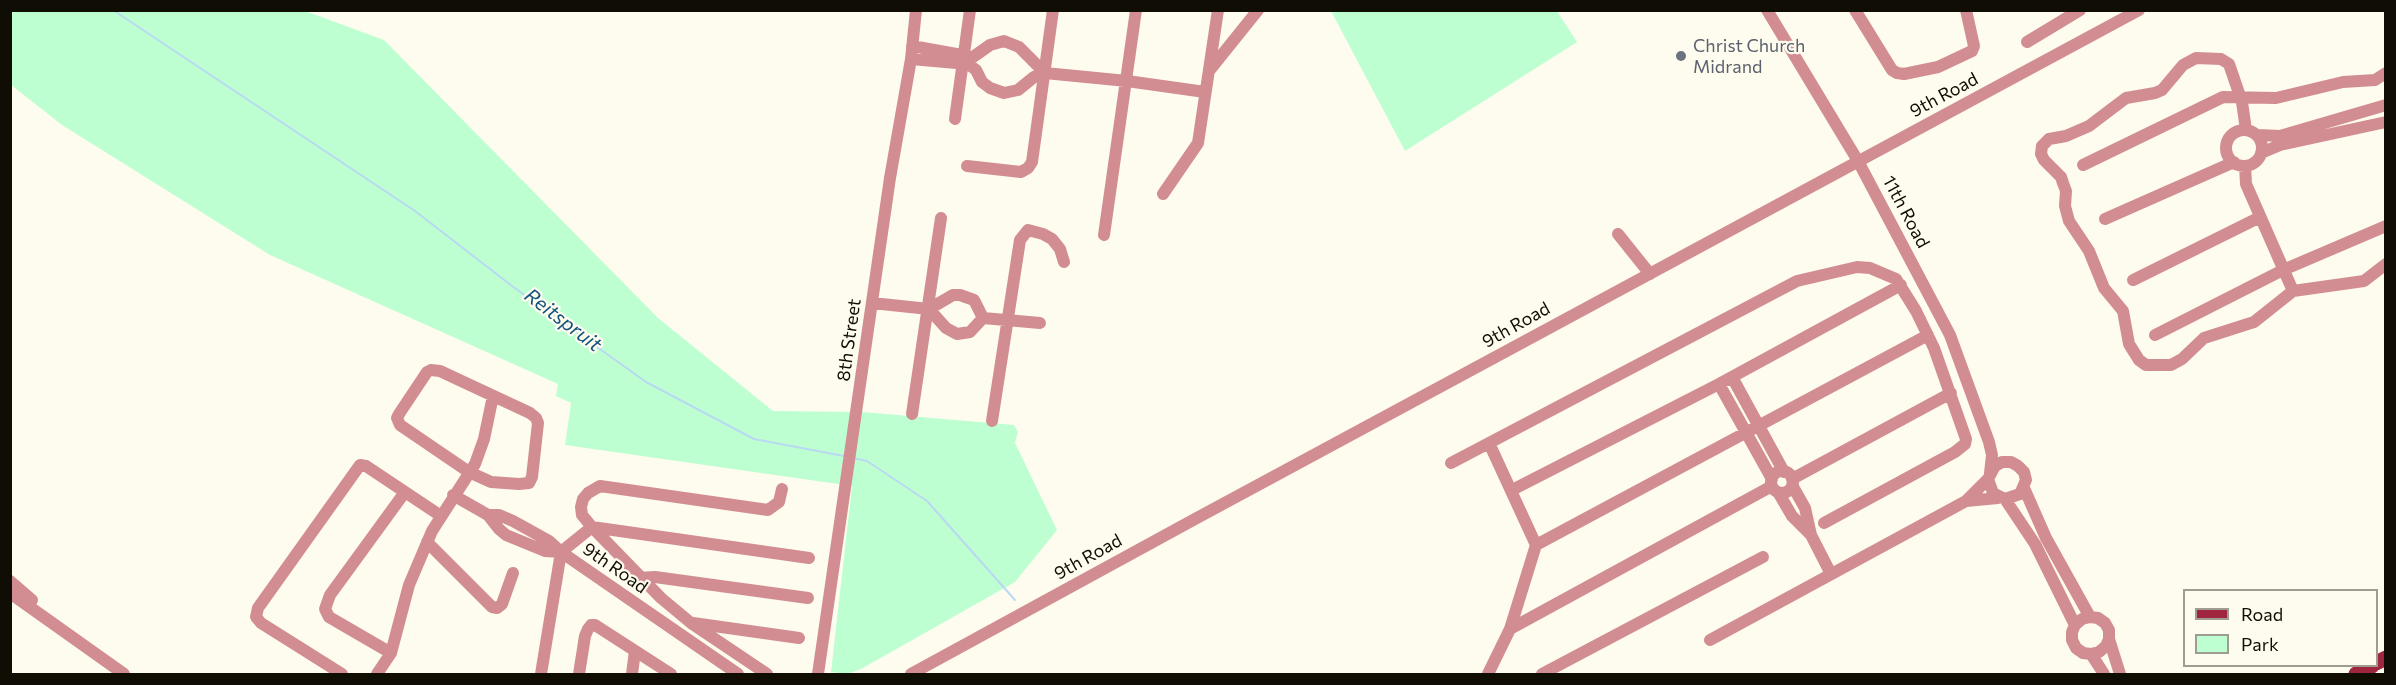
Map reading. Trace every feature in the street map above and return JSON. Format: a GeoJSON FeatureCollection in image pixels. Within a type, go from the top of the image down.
{"type":"FeatureCollection","features":[{"type":"Feature","properties":{"kind":"main road"},"geometry":{"type":"LineString","coordinates":[[2356,675],[2371,667]]}},
{"type":"Feature","properties":{"kind":"street","name":"8th Street"},"geometry":{"type":"LineString","coordinates":[[818,675],[890,178],[912,52],[916,10]]}},
{"type":"Feature","properties":{"kind":"street"},"geometry":{"type":"LineString","coordinates":[[955,119],[970,10]]}},
{"type":"Feature","properties":{"kind":"street"},"geometry":{"type":"LineString","coordinates":[[967,166],[1021,172],[1028,168],[1033,155],[1053,10]]}},
{"type":"Feature","properties":{"kind":"street"},"geometry":{"type":"LineString","coordinates":[[1104,235],[1136,10]]}},
{"type":"Feature","properties":{"kind":"street"},"geometry":{"type":"LineString","coordinates":[[1163,194],[1198,143],[1218,10]]}},
{"type":"Feature","properties":{"kind":"street"},"geometry":{"type":"LineString","coordinates":[[1209,72],[1258,10]]}},
{"type":"Feature","properties":{"kind":"street","name":"11th Road"},"geometry":{"type":"LineString","coordinates":[[1767,10],[1858,161],[1950,335],[1989,442],[1992,455],[1989,476]]}},
{"type":"Feature","properties":{"kind":"street"},"geometry":{"type":"LineString","coordinates":[[1856,10],[1892,70],[1904,74],[1938,67],[1972,51],[1974,46],[1966,10]]}},
{"type":"Feature","properties":{"kind":"street"},"geometry":{"type":"LineString","coordinates":[[2027,42],[2080,10]]}},
{"type":"Feature","properties":{"kind":"street","name":"9th Road"},"geometry":{"type":"LineString","coordinates":[[911,675],[2139,10]]}},
{"type":"Feature","properties":{"kind":"street"},"geometry":{"type":"LineString","coordinates":[[912,52],[964,60],[977,56],[996,42],[1012,43],[1026,53],[1045,73]]}},
{"type":"Feature","properties":{"kind":"street"},"geometry":{"type":"LineString","coordinates":[[2105,219],[2240,164],[2255,162],[2261,153],[2262,144],[2246,133],[2232,69],[2226,61],[2196,58],[2188,61],[2162,90],[2126,98],[2089,126],[2066,136],[2049,139],[2042,146],[2041,154],[2044,160],[2061,177],[2066,191],[2065,206],[2069,221],[2089,251],[2104,288],[2123,311],[2126,334],[2134,354],[2146,365],[2165,366],[2176,363],[2204,338],[2253,322],[2265,315],[2293,291],[2364,281],[2385,264]]}},
{"type":"Feature","properties":{"kind":"street"},"geometry":{"type":"LineString","coordinates":[[964,60],[973,67],[982,82],[1004,93],[1018,90],[1034,77],[1045,73],[1205,92]]}},
{"type":"Feature","properties":{"kind":"street"},"geometry":{"type":"LineString","coordinates":[[2083,165],[2218,99],[2238,95],[2276,98],[2343,82],[2375,80],[2385,72]]}},
{"type":"Feature","properties":{"kind":"street"},"geometry":{"type":"LineString","coordinates":[[2261,153],[2280,145],[2384,122],[2382,106],[2280,136],[2246,133],[2226,145],[2228,154],[2240,164],[2244,180],[2293,291]]}},
{"type":"Feature","properties":{"kind":"street"},"geometry":{"type":"LineString","coordinates":[[2340,118],[2344,132]]}},
{"type":"Feature","properties":{"kind":"street"},"geometry":{"type":"LineString","coordinates":[[2133,280],[2260,217]]}},
{"type":"Feature","properties":{"kind":"street"},"geometry":{"type":"LineString","coordinates":[[912,414],[941,218]]}},
{"type":"Feature","properties":{"kind":"street"},"geometry":{"type":"LineString","coordinates":[[2155,335],[2283,270],[2385,226]]}},
{"type":"Feature","properties":{"kind":"street"},"geometry":{"type":"LineString","coordinates":[[992,421],[1020,240],[1026,231],[1036,231],[1052,239],[1060,249],[1064,262]]}},
{"type":"Feature","properties":{"kind":"street"},"geometry":{"type":"LineString","coordinates":[[1618,234],[1650,274]]}},
{"type":"Feature","properties":{"kind":"street"},"geometry":{"type":"LineString","coordinates":[[1451,463],[1797,281],[1864,267],[1892,275],[1901,285],[1928,335],[1966,439],[1961,449],[1824,523]]}},
{"type":"Feature","properties":{"kind":"street"},"geometry":{"type":"LineString","coordinates":[[1512,490],[1719,384],[1901,285]]}},
{"type":"Feature","properties":{"kind":"street"},"geometry":{"type":"LineString","coordinates":[[872,303],[929,309],[953,296],[960,295],[974,300],[983,318]]}},
{"type":"Feature","properties":{"kind":"street"},"geometry":{"type":"LineString","coordinates":[[929,309],[946,328],[957,334],[970,332],[983,318]]}},
{"type":"Feature","properties":{"kind":"street"},"geometry":{"type":"LineString","coordinates":[[983,318],[1040,323]]}},
{"type":"Feature","properties":{"kind":"street"},"geometry":{"type":"LineString","coordinates":[[1536,545],[1758,424],[1928,335]]}},
{"type":"Feature","properties":{"kind":"street"},"geometry":{"type":"LineString","coordinates":[[431,370],[440,371],[530,413],[538,423],[532,477],[527,484],[491,482],[469,472],[405,429],[397,418],[427,372],[431,370]]}},
{"type":"Feature","properties":{"kind":"street"},"geometry":{"type":"LineString","coordinates":[[1732,377],[1805,508],[1811,535],[1831,574]]}},
{"type":"Feature","properties":{"kind":"street"},"geometry":{"type":"LineString","coordinates":[[1719,384],[1792,516],[1811,535]]}},
{"type":"Feature","properties":{"kind":"street"},"geometry":{"type":"LineString","coordinates":[[1789,479],[1950,393]]}},
{"type":"Feature","properties":{"kind":"street"},"geometry":{"type":"LineString","coordinates":[[377,675],[391,653],[409,585],[427,542],[453,495],[469,472],[484,439],[493,396]]}},
{"type":"Feature","properties":{"kind":"street","name":"11th Road"},"geometry":{"type":"LineString","coordinates":[[1989,442],[2011,462]]}},
{"type":"Feature","properties":{"kind":"street"},"geometry":{"type":"LineString","coordinates":[[1488,675],[1510,628],[1536,545],[1489,443]]}},
{"type":"Feature","properties":{"kind":"street"},"geometry":{"type":"LineString","coordinates":[[1710,640],[1966,501],[1995,466],[2002,462],[2011,462],[2024,472],[2026,480],[2024,488],[2013,498],[1966,501]]}},
{"type":"Feature","properties":{"kind":"street"},"geometry":{"type":"LineString","coordinates":[[342,675],[261,623],[255,614],[360,465],[366,466],[441,516]]}},
{"type":"Feature","properties":{"kind":"street"},"geometry":{"type":"LineString","coordinates":[[1510,628],[1774,485],[1778,472],[1789,479]]}},
{"type":"Feature","properties":{"kind":"street"},"geometry":{"type":"LineString","coordinates":[[1989,476],[1989,487],[2002,498],[2035,544],[2075,624]]}},
{"type":"Feature","properties":{"kind":"street"},"geometry":{"type":"LineString","coordinates":[[1774,485],[1787,491],[1789,479]]}},
{"type":"Feature","properties":{"kind":"street"},"geometry":{"type":"LineString","coordinates":[[767,675],[691,623],[639,578],[627,562],[582,515],[581,507],[588,493],[600,486],[762,511],[776,506],[782,489]]}},
{"type":"Feature","properties":{"kind":"street"},"geometry":{"type":"LineString","coordinates":[[2024,488],[2046,538],[2090,617]]}},
{"type":"Feature","properties":{"kind":"street"},"geometry":{"type":"LineString","coordinates":[[391,653],[329,617],[325,609],[330,595],[405,492]]}},
{"type":"Feature","properties":{"kind":"street"},"geometry":{"type":"LineString","coordinates":[[453,495],[489,515],[506,535],[545,551],[561,552]]}},
{"type":"Feature","properties":{"kind":"street"},"geometry":{"type":"LineString","coordinates":[[541,675],[561,552],[592,527],[809,558]]}},
{"type":"Feature","properties":{"kind":"street"},"geometry":{"type":"LineString","coordinates":[[427,542],[492,607],[497,608],[502,604],[513,573]]}},
{"type":"Feature","properties":{"kind":"street","name":"9th Road"},"geometry":{"type":"LineString","coordinates":[[561,552],[728,672]]}},
{"type":"Feature","properties":{"kind":"street"},"geometry":{"type":"LineString","coordinates":[[1542,675],[1763,557]]}},
{"type":"Feature","properties":{"kind":"street"},"geometry":{"type":"LineString","coordinates":[[639,578],[655,577],[808,598]]}},
{"type":"Feature","properties":{"kind":"street"},"geometry":{"type":"LineString","coordinates":[[10,581],[66,631]]}},
{"type":"Feature","properties":{"kind":"street"},"geometry":{"type":"LineString","coordinates":[[10,593],[66,631],[124,675]]}},
{"type":"Feature","properties":{"kind":"street"},"geometry":{"type":"LineString","coordinates":[[2109,639],[2106,646],[2099,652],[2083,653],[2076,648],[2072,640],[2072,632],[2075,624],[2082,619],[2098,618],[2105,623],[2109,630],[2109,639],[2120,675]]}},
{"type":"Feature","properties":{"kind":"street"},"geometry":{"type":"LineString","coordinates":[[691,623],[799,638]]}},
{"type":"Feature","properties":{"kind":"street"},"geometry":{"type":"LineString","coordinates":[[579,675],[585,636],[591,625],[602,628],[671,675]]}},
{"type":"Feature","properties":{"kind":"street"},"geometry":{"type":"LineString","coordinates":[[632,675],[635,651]]}},
{"type":"Feature","properties":{"kind":"street"},"geometry":{"type":"LineString","coordinates":[[2091,654],[2104,675]]}},
{"type":"Feature","properties":{"kind":"green space","name":"Reitspruit"},"geometry":{"type":"Polygon","coordinates":[[[10,11],[305,11],[384,40],[658,318],[773,411],[862,412],[1014,425],[1018,432],[1015,443],[1057,530],[1015,582],[861,669],[847,674],[831,672],[852,486],[565,445],[571,403],[556,396],[558,384],[270,255],[62,125],[11,85],[10,11]]]}},
{"type":"Feature","properties":{"kind":"green space"},"geometry":{"type":"Polygon","coordinates":[[[1331,11],[1557,11],[1577,42],[1405,151],[1331,11]]]}},
{"type":"Feature","properties":{"kind":"waterway","name":"Reitspruit"},"geometry":{"type":"LineString","coordinates":[[113,10],[415,211],[512,286],[646,382],[754,439],[844,456]]}},
{"type":"Feature","properties":{"kind":"waterway","name":"Reitspruit"},"geometry":{"type":"LineString","coordinates":[[853,458],[867,461],[927,501],[1015,600]]}},
{"type":"Feature","properties":{"kind":"place","name":"Christ Church Midrand"},"geometry":{"type":"Point","coordinates":[1681,56]}}]}
